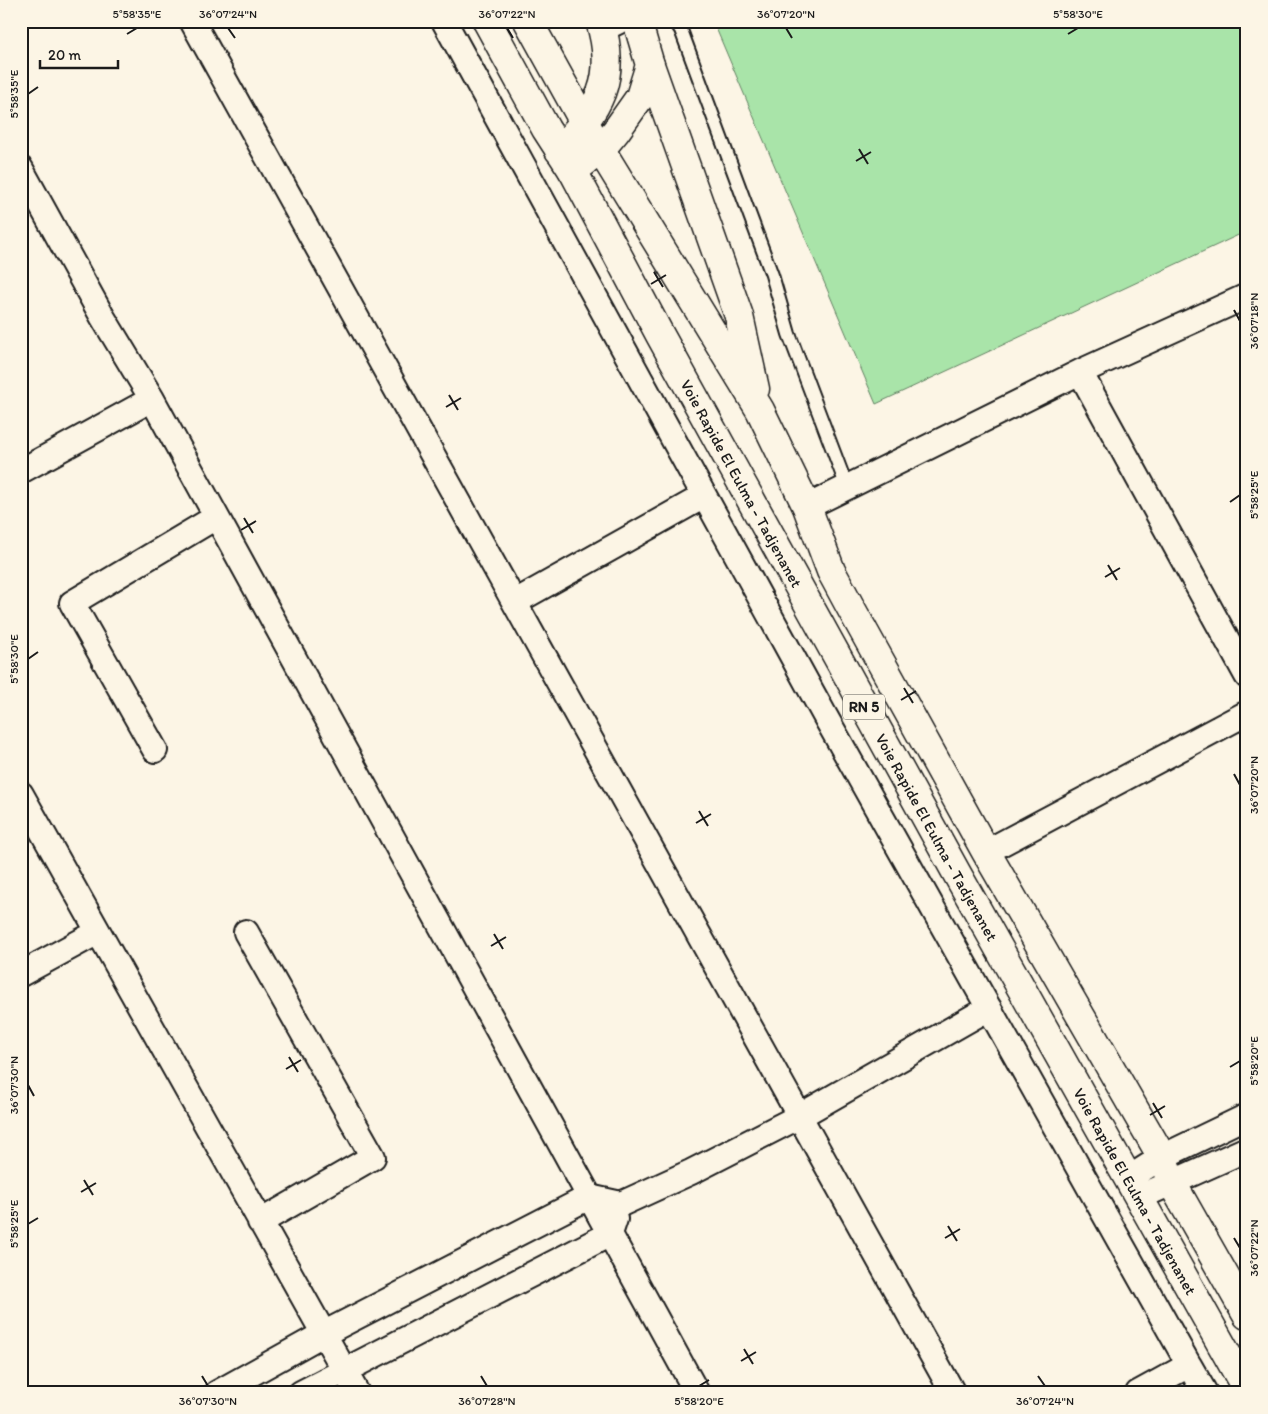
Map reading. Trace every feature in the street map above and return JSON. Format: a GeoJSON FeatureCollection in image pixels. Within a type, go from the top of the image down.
{"type":"FeatureCollection","features":[{"type":"Feature","properties":{"kind":"main road","name":"Voie Rapide El Eulma - Tadjenanet"},"geometry":{"type":"LineString","coordinates":[[487,21],[566,161],[664,344],[941,846],[1247,1390]]}},
{"type":"Feature","properties":{"kind":"main road","name":"RN 5"},"geometry":{"type":"LineString","coordinates":[[528,21],[585,124],[760,410],[807,507],[840,587],[986,852],[1162,1156],[1172,1183],[1247,1315]]}},
{"type":"Feature","properties":{"kind":"main road"},"geometry":{"type":"LineString","coordinates":[[637,21],[650,65],[739,316],[760,410]]}},
{"type":"Feature","properties":{"kind":"main road"},"geometry":{"type":"LineString","coordinates":[[566,161],[598,103],[607,61],[602,28]]}},
{"type":"Feature","properties":{"kind":"main road"},"geometry":{"type":"LineString","coordinates":[[566,161],[600,148],[629,115],[640,96],[650,65]]}},
{"type":"Feature","properties":{"kind":"street"},"geometry":{"type":"LineString","coordinates":[[192,21],[953,1393]]}},
{"type":"Feature","properties":{"kind":"street"},"geometry":{"type":"LineString","coordinates":[[444,21],[704,496],[1205,1393]]}},
{"type":"Feature","properties":{"kind":"street"},"geometry":{"type":"LineString","coordinates":[[21,169],[102,316],[152,400],[697,1393]]}},
{"type":"Feature","properties":{"kind":"street"},"geometry":{"type":"LineString","coordinates":[[807,507],[1080,372],[1247,296]]}},
{"type":"Feature","properties":{"kind":"street"},"geometry":{"type":"LineString","coordinates":[[1080,372],[1247,676]]}},
{"type":"Feature","properties":{"kind":"street"},"geometry":{"type":"LineString","coordinates":[[21,471],[152,400]]}},
{"type":"Feature","properties":{"kind":"street"},"geometry":{"type":"LineString","coordinates":[[514,602],[704,496]]}},
{"type":"Feature","properties":{"kind":"street"},"geometry":{"type":"LineString","coordinates":[[156,750],[72,603],[216,517]]}},
{"type":"Feature","properties":{"kind":"street"},"geometry":{"type":"LineString","coordinates":[[986,852],[1247,713]]}},
{"type":"Feature","properties":{"kind":"street"},"geometry":{"type":"LineString","coordinates":[[21,794],[357,1393]]}},
{"type":"Feature","properties":{"kind":"street"},"geometry":{"type":"LineString","coordinates":[[21,974],[98,932]]}},
{"type":"Feature","properties":{"kind":"street"},"geometry":{"type":"LineString","coordinates":[[246,932],[373,1157],[260,1222]]}},
{"type":"Feature","properties":{"kind":"street"},"geometry":{"type":"LineString","coordinates":[[217,1393],[323,1334],[590,1197],[621,1204],[691,1172],[800,1116],[989,1008]]}},
{"type":"Feature","properties":{"kind":"street"},"geometry":{"type":"LineString","coordinates":[[1134,1187],[1162,1156],[1247,1116]]}},
{"type":"Feature","properties":{"kind":"street"},"geometry":{"type":"LineString","coordinates":[[1134,1187],[1172,1183],[1247,1149]]}},
{"type":"Feature","properties":{"kind":"street"},"geometry":{"type":"LineString","coordinates":[[301,1393],[344,1369],[610,1234],[621,1204]]}},
{"type":"Feature","properties":{"kind":"street"},"geometry":{"type":"LineString","coordinates":[[1138,1393],[1189,1365]]}},
{"type":"Feature","properties":{"kind":"lane"},"geometry":{"type":"LineString","coordinates":[[602,28],[633,21]]}},
{"type":"Feature","properties":{"kind":"lane"},"geometry":{"type":"LineString","coordinates":[[675,21],[681,30],[772,275],[789,334],[847,487]]}},
{"type":"Feature","properties":{"kind":"green space"},"geometry":{"type":"Polygon","coordinates":[[[713,21],[1247,21],[1247,231],[876,404],[713,21]]]}}]}
